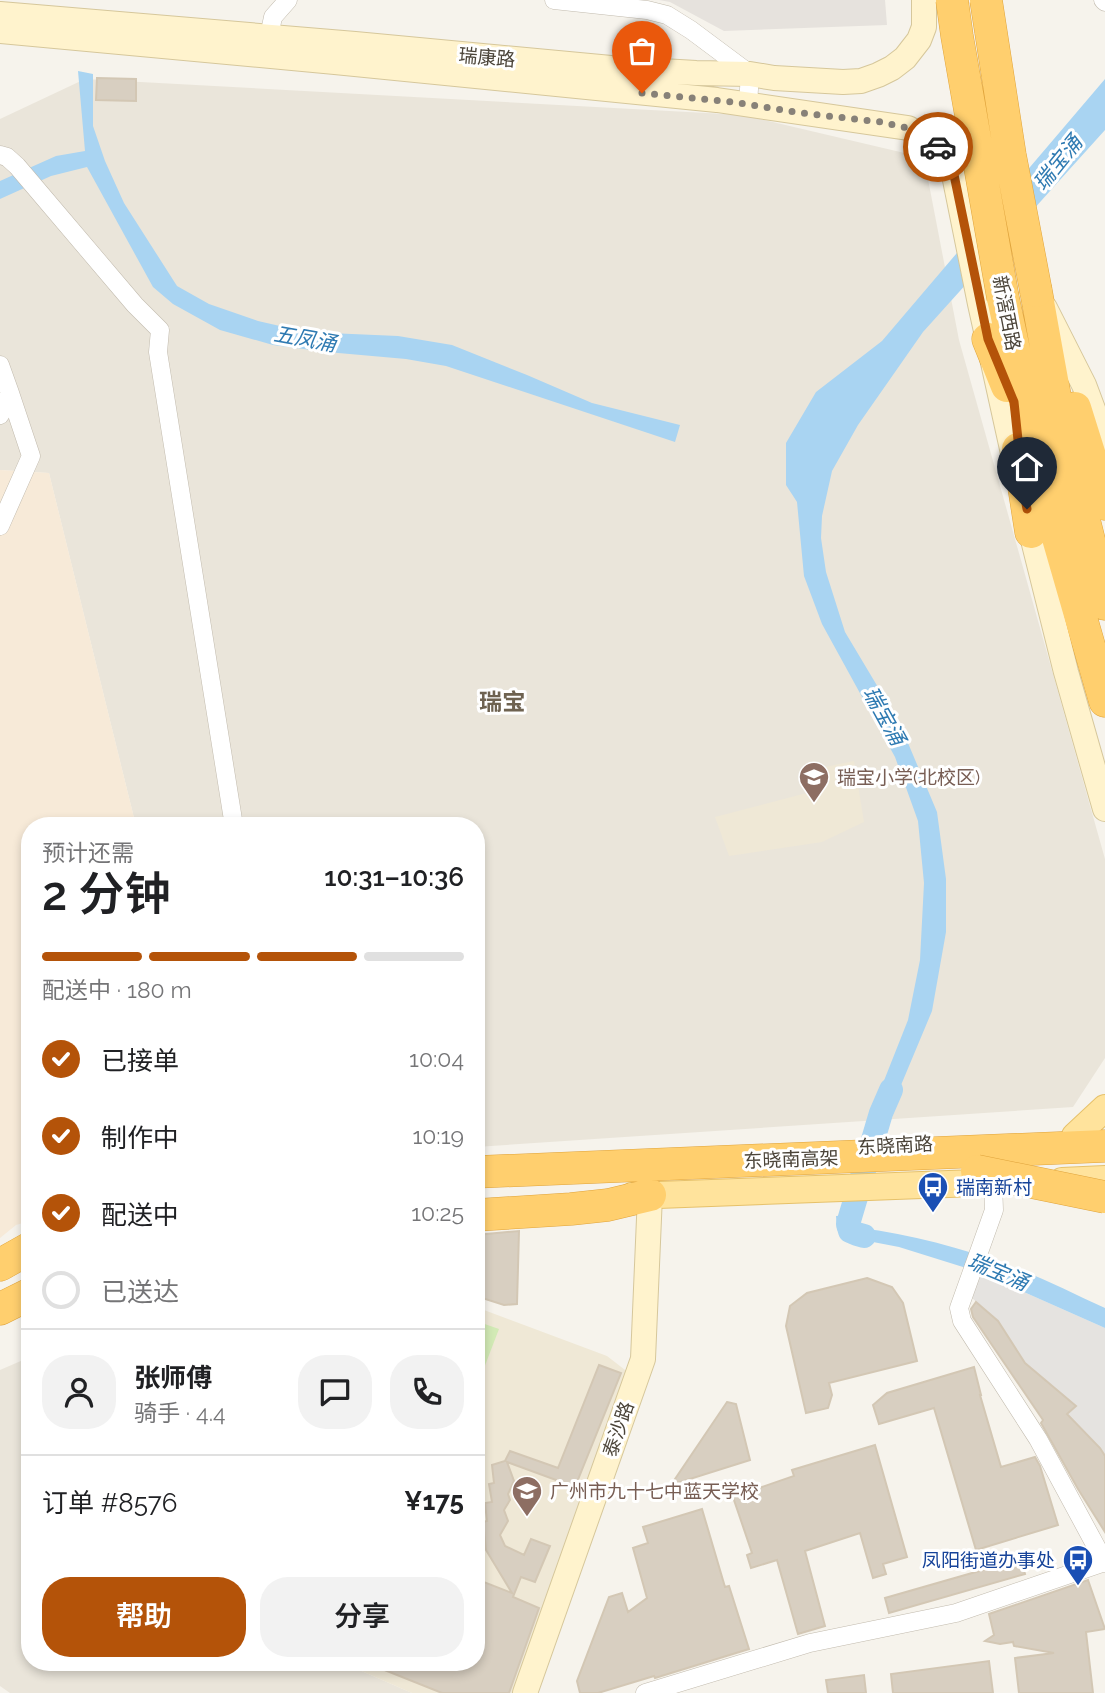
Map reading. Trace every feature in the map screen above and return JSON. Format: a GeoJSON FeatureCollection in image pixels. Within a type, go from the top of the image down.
{"type":"FeatureCollection","features":[{"type":"Feature","properties":{"kind":"highway","name":"新滘西路"},"geometry":{"type":"LineString","coordinates":[[952,0],[992,301],[1025,401],[1060,544],[1105,701]]}},
{"type":"Feature","properties":{"kind":"highway","name":"新滘西路"},"geometry":{"type":"LineString","coordinates":[[986,0],[1010,155],[1060,424],[1105,604]]}},
{"type":"Feature","properties":{"kind":"highway"},"geometry":{"type":"LineString","coordinates":[[1036,291],[1105,504]]}},
{"type":"Feature","properties":{"kind":"highway"},"geometry":{"type":"LineString","coordinates":[[992,301],[1014,402],[1031,532]]}},
{"type":"Feature","properties":{"kind":"highway"},"geometry":{"type":"LineString","coordinates":[[988,339],[1042,473]]}},
{"type":"Feature","properties":{"kind":"highway","name":"东晓南高架"},"geometry":{"type":"LineString","coordinates":[[485,1172],[1105,1146]]}},
{"type":"Feature","properties":{"kind":"highway","name":"东晓南高架"},"geometry":{"type":"LineString","coordinates":[[485,1190],[985,1177],[1105,1166]]}},
{"type":"Feature","properties":{"kind":"highway"},"geometry":{"type":"LineString","coordinates":[[985,1177],[1105,1197]]}},
{"type":"Feature","properties":{"kind":"highway"},"geometry":{"type":"LineString","coordinates":[[485,1214],[596,1207],[650,1195]]}},
{"type":"Feature","properties":{"kind":"highway"},"geometry":{"type":"LineString","coordinates":[[0,1265],[21,1253]]}},
{"type":"Feature","properties":{"kind":"highway"},"geometry":{"type":"LineString","coordinates":[[0,1289],[21,1277]]}},
{"type":"Feature","properties":{"kind":"highway"},"geometry":{"type":"LineString","coordinates":[[0,1309],[21,1298]]}},
{"type":"Feature","properties":{"kind":"highway"},"geometry":{"type":"LineString","coordinates":[[0,1330],[21,1322]]}},
{"type":"Feature","properties":{"kind":"main road","name":"瑞康路"},"geometry":{"type":"LineString","coordinates":[[0,32],[267,46],[696,74],[750,74],[843,82],[861,81],[878,75],[905,58],[919,40],[924,27],[924,0]]}},
{"type":"Feature","properties":{"kind":"main road","name":"瑞康路"},"geometry":{"type":"LineString","coordinates":[[0,14],[267,46],[335,62],[748,104],[908,128],[941,149],[953,170],[960,203],[992,301]]}},
{"type":"Feature","properties":{"kind":"main road"},"geometry":{"type":"LineString","coordinates":[[1036,291],[1084,385],[1105,441]]}},
{"type":"Feature","properties":{"kind":"main road"},"geometry":{"type":"LineString","coordinates":[[992,301],[988,339],[1031,532],[1066,672],[1105,808]]}},
{"type":"Feature","properties":{"kind":"main road"},"geometry":{"type":"LineString","coordinates":[[1076,1136],[1105,1108]]}},
{"type":"Feature","properties":{"kind":"main road","name":"东晓南路"},"geometry":{"type":"LineString","coordinates":[[485,1163],[1105,1135]]}},
{"type":"Feature","properties":{"kind":"main road"},"geometry":{"type":"LineString","coordinates":[[485,1201],[650,1195],[985,1177],[1105,1179]]}},
{"type":"Feature","properties":{"kind":"main road","name":"泰沙路"},"geometry":{"type":"LineString","coordinates":[[525,1693],[643,1359],[650,1195]]}},
{"type":"Feature","properties":{"kind":"main road"},"geometry":{"type":"LineString","coordinates":[[0,1279],[21,1268]]}},
{"type":"Feature","properties":{"kind":"main road"},"geometry":{"type":"LineString","coordinates":[[0,1320],[21,1310]]}},
{"type":"Feature","properties":{"kind":"street"},"geometry":{"type":"LineString","coordinates":[[267,46],[273,17],[288,0]]}},
{"type":"Feature","properties":{"kind":"street"},"geometry":{"type":"LineString","coordinates":[[554,0],[648,10],[667,15],[750,74],[748,104]]}},
{"type":"Feature","properties":{"kind":"street"},"geometry":{"type":"LineString","coordinates":[[0,155],[7,157],[17,166],[135,305],[160,330],[158,352],[233,817]]}},
{"type":"Feature","properties":{"kind":"street"},"geometry":{"type":"LineString","coordinates":[[0,365],[31,456],[0,526]]}},
{"type":"Feature","properties":{"kind":"street"},"geometry":{"type":"LineString","coordinates":[[0,415],[10,393]]}},
{"type":"Feature","properties":{"kind":"street"},"geometry":{"type":"LineString","coordinates":[[645,1693],[810,1643],[956,1613],[1105,1563],[1038,1439],[962,1321],[959,1308],[964,1290],[994,1210],[985,1177]]}},
{"type":"Feature","properties":{"kind":"shaded area"},"geometry":{"type":"Polygon","coordinates":[[[659,0],[885,0],[887,25],[724,31],[670,2],[659,0]]]}},
{"type":"Feature","properties":{"kind":"shaded area"},"geometry":{"type":"Polygon","coordinates":[[[85,79],[743,115],[913,155],[927,174],[959,340],[1105,859],[1105,1058],[1073,1107],[485,1146],[485,817],[134,817],[49,473],[0,470],[0,119],[85,79]]]}},
{"type":"Feature","properties":{"kind":"shaded area"},"geometry":{"type":"Polygon","coordinates":[[[0,470],[49,473],[134,817],[21,817],[21,1224],[0,1238],[0,470]]]}},
{"type":"Feature","properties":{"kind":"shaded area","name":"瑞宝小学(北校区)"},"geometry":{"type":"Polygon","coordinates":[[[854,761],[864,822],[822,842],[729,856],[715,817],[818,790],[815,769],[854,761]]]}},
{"type":"Feature","properties":{"kind":"shaded area"},"geometry":{"type":"Polygon","coordinates":[[[979,1272],[1105,1328],[1105,1456],[1067,1414],[1076,1406],[1025,1363],[998,1321],[972,1298],[979,1272]]]}},
{"type":"Feature","properties":{"kind":"shaded area","name":"广州市九十七中蓝天学校"},"geometry":{"type":"Polygon","coordinates":[[[485,1310],[607,1356],[629,1373],[518,1693],[412,1693],[361,1671],[485,1671],[485,1310]]]}},
{"type":"Feature","properties":{"kind":"shaded area"},"geometry":{"type":"Polygon","coordinates":[[[21,1361],[21,1671],[361,1671],[412,1693],[10,1693],[0,1686],[0,1370],[21,1361]]]}},
{"type":"Feature","properties":{"kind":"green space"},"geometry":{"type":"Polygon","coordinates":[[[485,1324],[499,1329],[485,1366],[485,1324]]]}},
{"type":"Feature","properties":{"kind":"water","name":"五凤涌"},"geometry":{"type":"Polygon","coordinates":[[[78,71],[93,74],[93,126],[124,203],[177,286],[209,304],[258,321],[306,332],[398,336],[452,345],[592,403],[680,425],[675,442],[446,366],[406,359],[273,345],[220,330],[173,304],[153,287],[87,167],[51,176],[0,199],[0,181],[56,156],[85,151],[78,71]]]}},
{"type":"Feature","properties":{"kind":"water"},"geometry":{"type":"Polygon","coordinates":[[[1105,79],[1105,130],[923,332],[858,425],[832,471],[822,516],[821,538],[826,572],[845,632],[900,724],[937,812],[946,879],[946,932],[932,1011],[886,1121],[868,1121],[908,1020],[920,960],[924,883],[918,821],[895,757],[822,624],[804,576],[797,502],[786,485],[786,443],[816,392],[882,341],[1105,79]]]}},
{"type":"Feature","properties":{"kind":"water"},"geometry":{"type":"Polygon","coordinates":[[[858,1215],[859,1228],[955,1248],[1047,1281],[1105,1308],[1105,1328],[979,1272],[899,1247],[847,1237],[837,1230],[836,1216],[858,1215]]]}},
{"type":"Feature","properties":{"kind":"building"},"geometry":{"type":"Polygon","coordinates":[[[97,78],[136,79],[136,101],[96,100],[97,78]]]}},
{"type":"Feature","properties":{"kind":"building"},"geometry":{"type":"Polygon","coordinates":[[[519,1231],[517,1304],[504,1305],[485,1299],[485,1234],[519,1231]]]}},
{"type":"Feature","properties":{"kind":"building"},"geometry":{"type":"Polygon","coordinates":[[[867,1278],[892,1287],[903,1303],[917,1361],[829,1383],[832,1395],[828,1408],[806,1413],[786,1326],[790,1306],[807,1293],[867,1278]]]}},
{"type":"Feature","properties":{"kind":"building"},"geometry":{"type":"Polygon","coordinates":[[[976,1302],[998,1321],[1025,1363],[1076,1406],[1067,1414],[1105,1456],[1105,1532],[1041,1423],[1043,1420],[973,1317],[971,1309],[976,1302]]]}},
{"type":"Feature","properties":{"kind":"building"},"geometry":{"type":"Polygon","coordinates":[[[599,1365],[621,1373],[575,1487],[507,1462],[514,1481],[508,1494],[510,1500],[504,1510],[508,1521],[500,1535],[505,1546],[524,1555],[531,1539],[550,1546],[535,1582],[521,1577],[513,1597],[539,1608],[509,1693],[442,1693],[387,1671],[485,1671],[485,1582],[512,1593],[486,1550],[485,1503],[492,1502],[489,1484],[494,1483],[492,1465],[505,1461],[510,1451],[558,1468],[599,1365]]]}},
{"type":"Feature","properties":{"kind":"building"},"geometry":{"type":"Polygon","coordinates":[[[974,1367],[1001,1467],[1035,1457],[1058,1525],[976,1550],[934,1408],[879,1424],[873,1405],[887,1393],[974,1367]]]}},
{"type":"Feature","properties":{"kind":"building"},"geometry":{"type":"Polygon","coordinates":[[[727,1402],[736,1404],[750,1460],[671,1485],[727,1402]]]}},
{"type":"Feature","properties":{"kind":"building"},"geometry":{"type":"Polygon","coordinates":[[[875,1445],[907,1557],[883,1564],[886,1574],[873,1578],[860,1533],[805,1551],[825,1626],[798,1634],[777,1560],[751,1568],[747,1555],[752,1553],[733,1497],[794,1476],[792,1470],[875,1445]]]}},
{"type":"Feature","properties":{"kind":"building"},"geometry":{"type":"Polygon","coordinates":[[[702,1509],[725,1587],[729,1586],[749,1649],[598,1693],[580,1693],[577,1681],[609,1597],[622,1593],[628,1612],[647,1598],[633,1548],[648,1543],[643,1527],[702,1509]]]}},
{"type":"Feature","properties":{"kind":"building"},"geometry":{"type":"Polygon","coordinates":[[[1021,1559],[1025,1574],[889,1613],[885,1598],[1021,1559]]]}},
{"type":"Feature","properties":{"kind":"building"},"geometry":{"type":"Polygon","coordinates":[[[1088,1580],[1105,1629],[1086,1632],[1093,1693],[1019,1693],[1015,1658],[1054,1653],[1014,1646],[1013,1642],[1000,1644],[985,1641],[994,1635],[989,1614],[1088,1580]]]}},
{"type":"Feature","properties":{"kind":"building"},"geometry":{"type":"Polygon","coordinates":[[[989,1661],[993,1693],[893,1693],[891,1674],[989,1661]]]}},
{"type":"Feature","properties":{"kind":"building"},"geometry":{"type":"Polygon","coordinates":[[[864,1675],[866,1693],[828,1693],[826,1680],[864,1675]]]}},
{"type":"Feature","properties":{"kind":"waterway","name":"瑞宝涌"},"geometry":{"type":"LineString","coordinates":[[864,1236],[850,1231],[848,1224],[881,1113],[891,1090]]}},
{"type":"Feature","properties":{"kind":"way so far"},"geometry":{"type":"LineString","coordinates":[[642,93],[881,122],[908,128],[938,147]]}},
{"type":"Feature","properties":{"kind":"place","name":"瑞宝小学(北校区)"},"geometry":{"type":"Point","coordinates":[814,804]}},
{"type":"Feature","properties":{"kind":"place","name":"瑞南新村"},"geometry":{"type":"Point","coordinates":[933,1214]}},
{"type":"Feature","properties":{"kind":"place","name":"广州市九十七中蓝天学校"},"geometry":{"type":"Point","coordinates":[527,1518]}},
{"type":"Feature","properties":{"kind":"place","name":"凤阳街道办事处"},"geometry":{"type":"Point","coordinates":[1078,1587]}},
{"type":"Feature","properties":{"kind":"district","name":"瑞宝"},"geometry":{"type":"Point","coordinates":[502,702]}},
{"type":"Feature","properties":{"kind":"route"},"geometry":{"type":"LineString","coordinates":[[938,147],[953,170],[988,339],[1014,402],[1027,509]]}}]}
